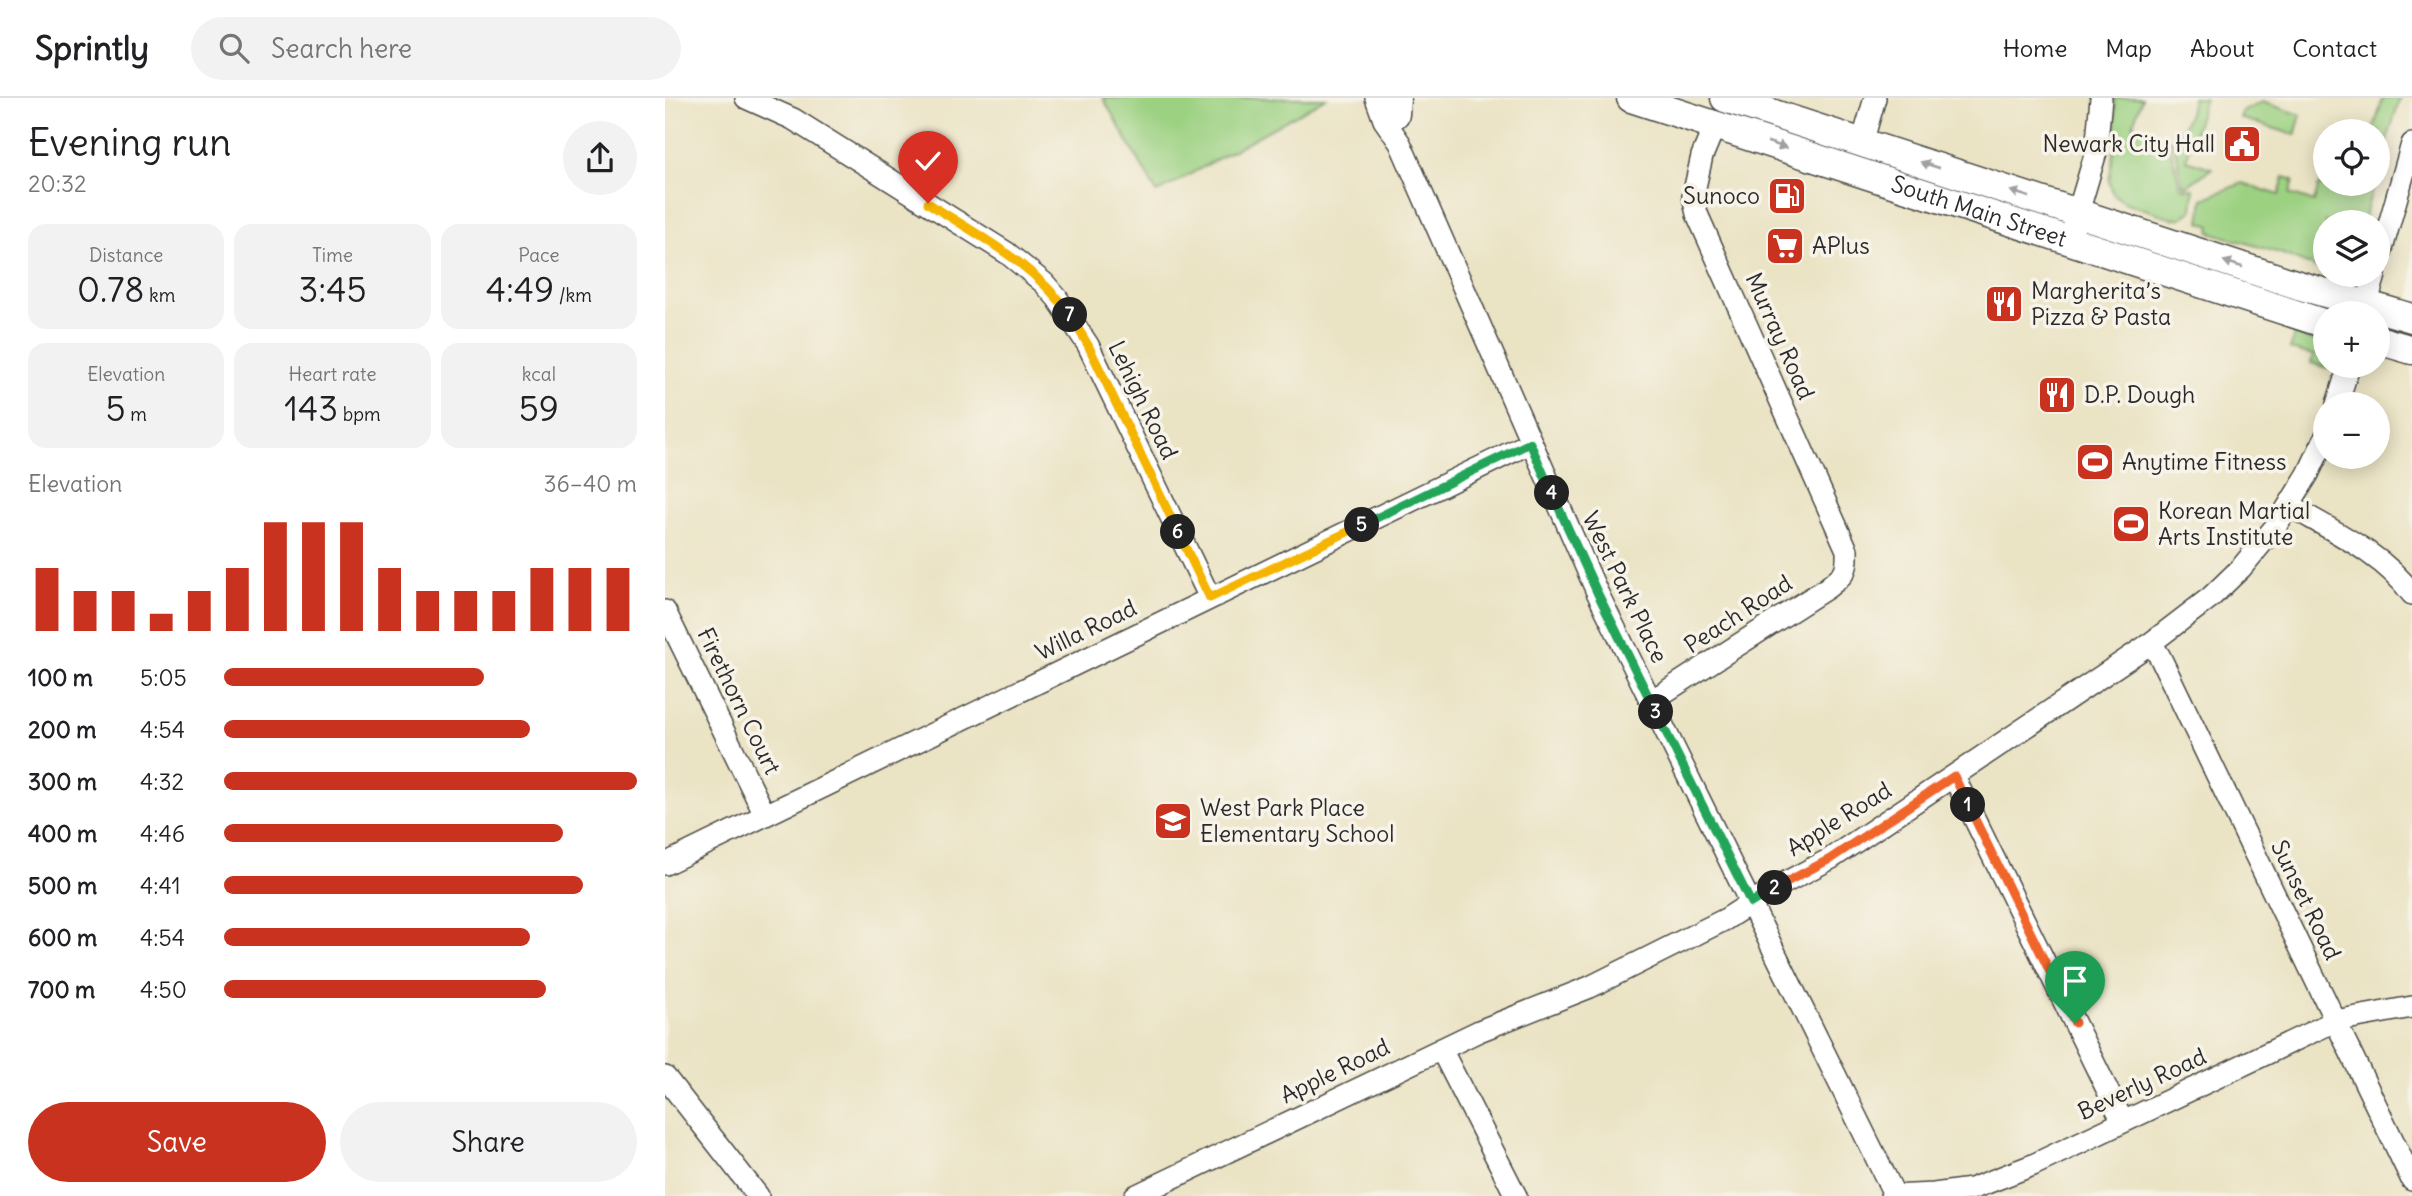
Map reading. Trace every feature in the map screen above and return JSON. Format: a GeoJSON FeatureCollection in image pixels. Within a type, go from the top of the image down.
{"type":"FeatureCollection","features":[{"type":"Feature","properties":{"kind":"main road","name":"South Main Street"},"geometry":{"type":"LineString","coordinates":[[1631,98],[2313,320]]}},
{"type":"Feature","properties":{"kind":"main road","name":"South Main Street"},"geometry":{"type":"LineString","coordinates":[[1725,98],[2343,301]]}},
{"type":"Feature","properties":{"kind":"main road"},"geometry":{"type":"LineString","coordinates":[[1823,160],[1862,143]]}},
{"type":"Feature","properties":{"kind":"main road"},"geometry":{"type":"LineString","coordinates":[[1863,173],[1898,155]]}},
{"type":"Feature","properties":{"kind":"main road","name":"South Main Street"},"geometry":{"type":"LineString","coordinates":[[2390,314],[2412,318]]}},
{"type":"Feature","properties":{"kind":"main road"},"geometry":{"type":"LineString","coordinates":[[2390,344],[2412,350]]}},
{"type":"Feature","properties":{"kind":"street","name":"Lehigh Road"},"geometry":{"type":"LineString","coordinates":[[750,98],[793,119],[1007,253],[1044,283],[1069,313],[1088,345],[1210,598]]}},
{"type":"Feature","properties":{"kind":"street"},"geometry":{"type":"LineString","coordinates":[[1862,143],[1875,98]]}},
{"type":"Feature","properties":{"kind":"street"},"geometry":{"type":"LineString","coordinates":[[2069,241],[2096,152],[2101,98]]}},
{"type":"Feature","properties":{"kind":"street","name":"West Park Place"},"geometry":{"type":"LineString","coordinates":[[1389,102],[1400,143],[1597,592],[1894,1196]]}},
{"type":"Feature","properties":{"kind":"street","name":"Murray Road"},"geometry":{"type":"LineString","coordinates":[[1715,125],[1702,156],[1693,196],[1697,214],[1847,550],[1848,566]]}},
{"type":"Feature","properties":{"kind":"street"},"geometry":{"type":"LineString","coordinates":[[2390,223],[2410,156]]}},
{"type":"Feature","properties":{"kind":"street","name":"Willa Road"},"geometry":{"type":"LineString","coordinates":[[665,864],[1530,443]]}},
{"type":"Feature","properties":{"kind":"street","name":"Apple Road"},"geometry":{"type":"LineString","coordinates":[[1135,1196],[1441,1049],[1526,1011],[1590,987],[1727,919],[1771,890],[1830,859],[2151,643],[2225,584],[2260,546],[2290,506],[2313,463]]}},
{"type":"Feature","properties":{"kind":"street"},"geometry":{"type":"LineString","coordinates":[[2290,506],[2380,561],[2412,594]]}},
{"type":"Feature","properties":{"kind":"street","name":"Peach Road"},"geometry":{"type":"LineString","coordinates":[[1651,701],[1826,588],[1844,574],[1848,566]]}},
{"type":"Feature","properties":{"kind":"street","name":"Firethorn Court"},"geometry":{"type":"LineString","coordinates":[[665,611],[765,815]]}},
{"type":"Feature","properties":{"kind":"street","name":"Sunset Road"},"geometry":{"type":"LineString","coordinates":[[2151,643],[2412,1180]]}},
{"type":"Feature","properties":{"kind":"street"},"geometry":{"type":"LineString","coordinates":[[1954,776],[2123,1122]]}},
{"type":"Feature","properties":{"kind":"street","name":"Beverly Road"},"geometry":{"type":"LineString","coordinates":[[1894,1196],[1954,1192],[1988,1184],[2336,1021],[2412,1007]]}},
{"type":"Feature","properties":{"kind":"street"},"geometry":{"type":"LineString","coordinates":[[1441,1049],[1516,1196]]}},
{"type":"Feature","properties":{"kind":"street"},"geometry":{"type":"LineString","coordinates":[[665,1077],[758,1196]]}},
{"type":"Feature","properties":{"kind":"green space"},"geometry":{"type":"Polygon","coordinates":[[[1103,98],[1326,98],[1157,193],[1103,98]]]}},
{"type":"Feature","properties":{"kind":"green space"},"geometry":{"type":"Polygon","coordinates":[[[2115,98],[2142,98],[2133,125],[2172,140],[2170,148],[2180,184],[2183,188],[2194,189],[2192,211],[2180,219],[2124,202],[2113,194],[2109,181],[2116,140],[2115,98]]]}},
{"type":"Feature","properties":{"kind":"green space"},"geometry":{"type":"Polygon","coordinates":[[[2192,98],[2205,98],[2186,160],[2212,168],[2187,186],[2183,184],[2174,146],[2189,113],[2192,98]]]}},
{"type":"Feature","properties":{"kind":"green space"},"geometry":{"type":"Polygon","coordinates":[[[2383,98],[2400,98],[2390,131],[2390,119],[2377,119],[2383,98]]]}},
{"type":"Feature","properties":{"kind":"green space"},"geometry":{"type":"Polygon","coordinates":[[[2262,102],[2301,115],[2295,135],[2240,118],[2242,112],[2262,102]]]}},
{"type":"Feature","properties":{"kind":"green space"},"geometry":{"type":"Polygon","coordinates":[[[2284,177],[2294,180],[2290,194],[2314,202],[2316,196],[2371,196],[2366,210],[2313,210],[2313,267],[2283,254],[2210,232],[2211,226],[2200,222],[2203,199],[2242,183],[2279,195],[2284,177]]]}},
{"type":"Feature","properties":{"kind":"green space"},"geometry":{"type":"Polygon","coordinates":[[[2294,334],[2313,341],[2313,355],[2290,349],[2294,334]]]}},
{"type":"Feature","properties":{"kind":"place","name":"Newark City Hall"},"geometry":{"type":"Point","coordinates":[2242,144]}},
{"type":"Feature","properties":{"kind":"place","name":"Sunoco"},"geometry":{"type":"Point","coordinates":[1787,196]}},
{"type":"Feature","properties":{"kind":"place","name":"APlus"},"geometry":{"type":"Point","coordinates":[1785,246]}},
{"type":"Feature","properties":{"kind":"place","name":"Margherita’s Pizza & Pasta"},"geometry":{"type":"Point","coordinates":[2004,304]}},
{"type":"Feature","properties":{"kind":"place","name":"D.P. Dough"},"geometry":{"type":"Point","coordinates":[2057,395]}},
{"type":"Feature","properties":{"kind":"place","name":"Anytime Fitness"},"geometry":{"type":"Point","coordinates":[2095,462]}},
{"type":"Feature","properties":{"kind":"place","name":"Korean Martial Arts Institute"},"geometry":{"type":"Point","coordinates":[2131,524]}},
{"type":"Feature","properties":{"kind":"place","name":"West Park Place Elementary School"},"geometry":{"type":"Point","coordinates":[1173,821]}},
{"type":"Feature","properties":{"kind":"route"},"geometry":{"type":"LineString","coordinates":[[928,203],[1007,253],[1044,283],[1069,313],[1088,345],[1210,598],[1530,443],[1597,592],[1751,903],[1830,859],[1954,776],[2075,1023]]}}]}
